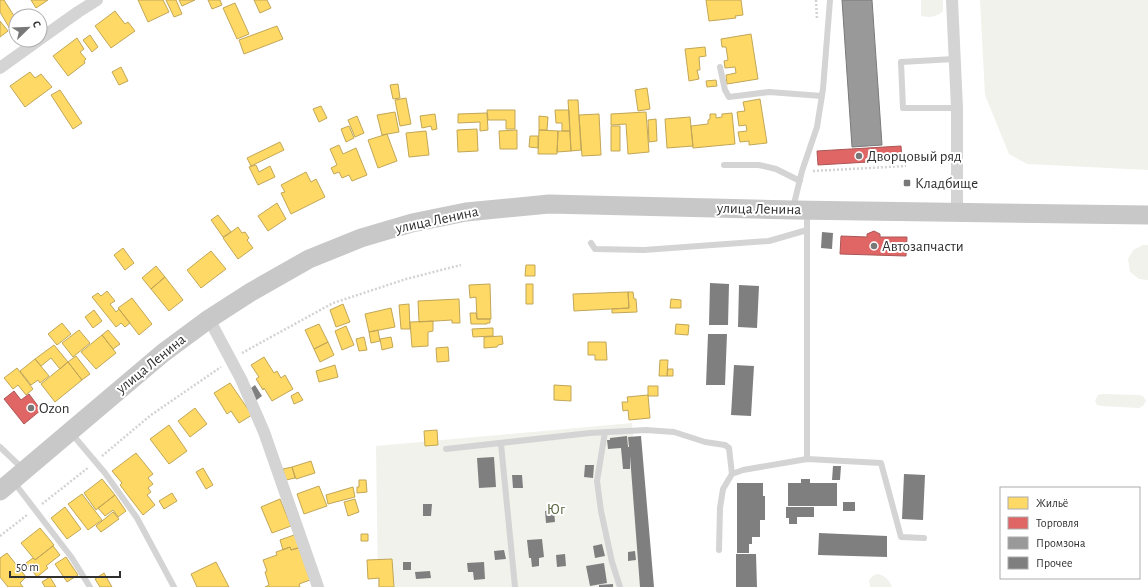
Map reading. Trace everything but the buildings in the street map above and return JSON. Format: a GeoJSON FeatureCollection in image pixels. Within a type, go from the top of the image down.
{"type":"FeatureCollection","features":[{"type":"Feature","properties":{"kind":"main road","name":"улица Ленина"},"geometry":{"type":"LineString","coordinates":[[12,480],[163,353],[209,319],[251,292],[310,259],[361,238],[412,223],[466,212],[549,204],[800,210],[1148,215]]}},
{"type":"Feature","properties":{"kind":"street"},"geometry":{"type":"LineString","coordinates":[[48,34],[97,0]]}},
{"type":"Feature","properties":{"kind":"street"},"geometry":{"type":"LineString","coordinates":[[952,0],[957,108],[957,212]]}},
{"type":"Feature","properties":{"kind":"street"},"geometry":{"type":"LineString","coordinates":[[0,68],[28,48]]}},
{"type":"Feature","properties":{"kind":"street"},"geometry":{"type":"LineString","coordinates":[[209,319],[241,379],[264,432],[318,587]]}},
{"type":"Feature","properties":{"kind":"lane"},"geometry":{"type":"LineString","coordinates":[[806,459],[807,230],[800,210],[800,181],[817,127],[822,96],[830,0]]}},
{"type":"Feature","properties":{"kind":"lane"},"geometry":{"type":"LineString","coordinates":[[954,59],[901,62],[903,108],[957,108]]}},
{"type":"Feature","properties":{"kind":"lane"},"geometry":{"type":"LineString","coordinates":[[720,67],[724,90],[729,97],[769,92],[822,96]]}},
{"type":"Feature","properties":{"kind":"lane"},"geometry":{"type":"LineString","coordinates":[[724,165],[759,165],[776,169],[800,181]]}},
{"type":"Feature","properties":{"kind":"lane"},"geometry":{"type":"LineString","coordinates":[[591,243],[595,248],[644,250],[769,241],[807,230]]}},
{"type":"Feature","properties":{"kind":"lane"},"geometry":{"type":"LineString","coordinates":[[446,449],[501,444],[541,438],[646,430],[674,432],[705,442],[725,445],[729,448],[732,474],[723,489],[720,508],[719,550]]}},
{"type":"Feature","properties":{"kind":"lane"},"geometry":{"type":"LineString","coordinates":[[70,431],[96,462],[137,518],[174,587]]}},
{"type":"Feature","properties":{"kind":"lane"},"geometry":{"type":"LineString","coordinates":[[605,432],[597,481],[601,511],[612,562],[620,587]]}},
{"type":"Feature","properties":{"kind":"lane"},"geometry":{"type":"LineString","coordinates":[[501,444],[516,587]]}},
{"type":"Feature","properties":{"kind":"lane"},"geometry":{"type":"LineString","coordinates":[[0,447],[12,480],[72,558],[90,587]]}},
{"type":"Feature","properties":{"kind":"lane"},"geometry":{"type":"LineString","coordinates":[[732,474],[743,470],[806,459],[881,463],[901,537],[924,538]]}},
{"type":"Feature","properties":{"kind":"path"},"geometry":{"type":"LineString","coordinates":[[802,171],[906,166]]}},
{"type":"Feature","properties":{"kind":"path"},"geometry":{"type":"LineString","coordinates":[[0,536],[96,462],[152,415],[231,360],[333,303],[406,279],[461,265]]}},
{"type":"Feature","properties":{"kind":"green space"},"geometry":{"type":"Polygon","coordinates":[[[921,0],[943,0],[943,11],[938,15],[928,17],[921,16],[921,0]]]}},
{"type":"Feature","properties":{"kind":"green space"},"geometry":{"type":"Polygon","coordinates":[[[980,0],[1148,0],[1148,170],[1027,164],[1009,154],[985,95],[980,0]]]}},
{"type":"Feature","properties":{"kind":"green space"},"geometry":{"type":"Polygon","coordinates":[[[1143,245],[1148,245],[1148,280],[1139,279],[1130,272],[1128,259],[1133,250],[1143,245]]]}},
{"type":"Feature","properties":{"kind":"green space"},"geometry":{"type":"Polygon","coordinates":[[[1098,395],[1139,395],[1143,396],[1146,401],[1143,406],[1139,408],[1097,405],[1095,401],[1098,395]]]}},
{"type":"Feature","properties":{"kind":"green space","name":"Юг"},"geometry":{"type":"Polygon","coordinates":[[[632,423],[644,587],[378,587],[376,446],[632,423]]]}},
{"type":"Feature","properties":{"kind":"green space"},"geometry":{"type":"Polygon","coordinates":[[[878,574],[887,579],[892,587],[870,587],[869,580],[874,575],[878,574]]]}},
{"type":"Feature","properties":{"kind":"place","name":"Дворцовый ряд"},"geometry":{"type":"Point","coordinates":[859,156]}},
{"type":"Feature","properties":{"kind":"place","name":"Кладбище"},"geometry":{"type":"Point","coordinates":[907,183]}},
{"type":"Feature","properties":{"kind":"place","name":"Автозапчасти"},"geometry":{"type":"Point","coordinates":[874,246]}},
{"type":"Feature","properties":{"kind":"place","name":"Ozon"},"geometry":{"type":"Point","coordinates":[31,408]}}]}
